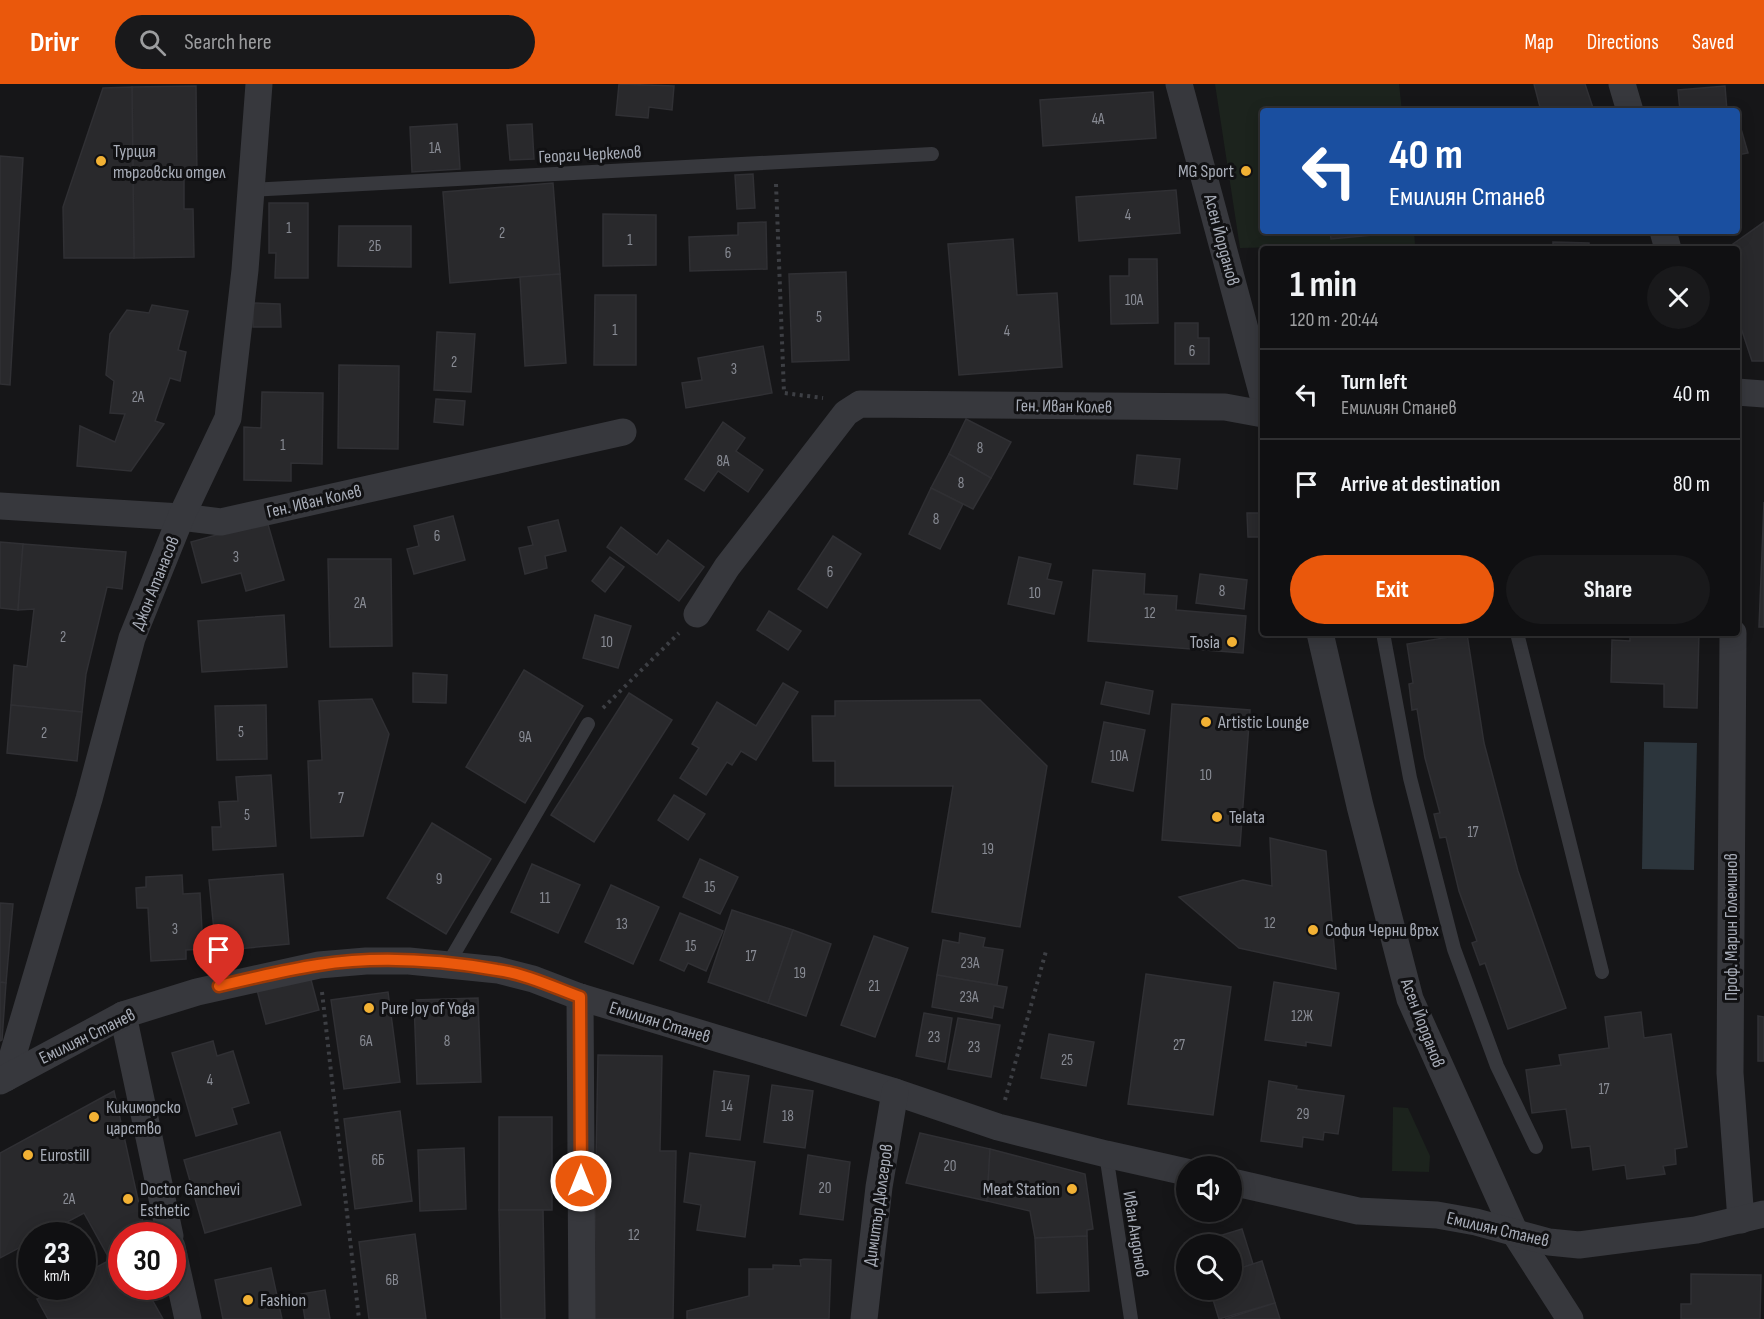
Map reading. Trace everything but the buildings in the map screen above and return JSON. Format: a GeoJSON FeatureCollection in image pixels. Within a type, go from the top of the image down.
{"type":"FeatureCollection","features":[{"type":"Feature","properties":{"kind":"street","name":"Джон Атанасов"},"geometry":{"type":"LineString","coordinates":[[3,1080],[88,799],[132,638],[181,517],[228,418],[245,270],[259,84]]}},
{"type":"Feature","properties":{"kind":"street","name":"Асен Йорданов"},"geometry":{"type":"LineString","coordinates":[[1179,84],[1260,385]]}},
{"type":"Feature","properties":{"kind":"street"},"geometry":{"type":"LineString","coordinates":[[1622,84],[1629,108]]}},
{"type":"Feature","properties":{"kind":"street"},"geometry":{"type":"LineString","coordinates":[[1740,392],[1764,394]]}},
{"type":"Feature","properties":{"kind":"street","name":"Ген. Иван Колев"},"geometry":{"type":"LineString","coordinates":[[697,614],[727,567],[846,413],[854,406],[865,403],[1225,407],[1260,413]]}},
{"type":"Feature","properties":{"kind":"street","name":"Ген. Иван Колев"},"geometry":{"type":"LineString","coordinates":[[0,506],[181,517],[221,522],[623,432]]}},
{"type":"Feature","properties":{"kind":"street","name":"Асен Йорданов"},"geometry":{"type":"LineString","coordinates":[[1321,636],[1360,806],[1410,999],[1516,1235],[1570,1319]]}},
{"type":"Feature","properties":{"kind":"street","name":"Проф. Марин Големинов"},"geometry":{"type":"LineString","coordinates":[[1733,636],[1730,1073],[1752,1217]]}},
{"type":"Feature","properties":{"kind":"street","name":"Емилиян Станев"},"geometry":{"type":"LineString","coordinates":[[3,1080],[123,1015],[197,992],[319,965],[366,961],[448,964],[498,970],[533,979],[580,997],[895,1092],[998,1127],[1176,1170]]}},
{"type":"Feature","properties":{"kind":"street"},"geometry":{"type":"LineString","coordinates":[[580,997],[582,1319]]}},
{"type":"Feature","properties":{"kind":"street"},"geometry":{"type":"LineString","coordinates":[[123,1015],[167,1222]]}},
{"type":"Feature","properties":{"kind":"street","name":"Димитър Дюлгеров"},"geometry":{"type":"LineString","coordinates":[[864,1319],[879,1187],[895,1092]]}},
{"type":"Feature","properties":{"kind":"street","name":"Емилиян Станев"},"geometry":{"type":"LineString","coordinates":[[1242,1184],[1358,1211],[1437,1215],[1476,1222],[1516,1235],[1549,1242],[1580,1245],[1696,1230],[1752,1217]]}},
{"type":"Feature","properties":{"kind":"street"},"geometry":{"type":"LineString","coordinates":[[184,1300],[188,1319]]}},
{"type":"Feature","properties":{"kind":"lane","name":"Георги Черкелов"},"geometry":{"type":"LineString","coordinates":[[250,190],[932,154]]}},
{"type":"Feature","properties":{"kind":"lane"},"geometry":{"type":"LineString","coordinates":[[1384,636],[1410,778],[1454,949],[1497,1066],[1536,1147]]}},
{"type":"Feature","properties":{"kind":"lane"},"geometry":{"type":"LineString","coordinates":[[1518,636],[1602,972]]}},
{"type":"Feature","properties":{"kind":"lane"},"geometry":{"type":"LineString","coordinates":[[448,964],[588,724]]}},
{"type":"Feature","properties":{"kind":"lane","name":"Иван Андонов"},"geometry":{"type":"LineString","coordinates":[[1106,1154],[1131,1319]]}},
{"type":"Feature","properties":{"kind":"path"},"geometry":{"type":"LineString","coordinates":[[775,162],[784,393]]}},
{"type":"Feature","properties":{"kind":"path"},"geometry":{"type":"LineString","coordinates":[[588,724],[697,614]]}},
{"type":"Feature","properties":{"kind":"path"},"geometry":{"type":"LineString","coordinates":[[998,1127],[1046,951]]}},
{"type":"Feature","properties":{"kind":"path"},"geometry":{"type":"LineString","coordinates":[[319,965],[359,1319]]}},
{"type":"Feature","properties":{"kind":"shaded area","name":"MG Sport"},"geometry":{"type":"Polygon","coordinates":[[[1215,84],[1399,84],[1402,108],[1260,108],[1260,234],[1414,234],[1415,244],[1240,248],[1215,84]]]}},
{"type":"Feature","properties":{"kind":"shaded area"},"geometry":{"type":"Polygon","coordinates":[[[1644,742],[1697,743],[1694,870],[1642,869],[1644,742]]]}},
{"type":"Feature","properties":{"kind":"shaded area"},"geometry":{"type":"Polygon","coordinates":[[[1393,1107],[1408,1108],[1430,1156],[1429,1172],[1392,1171],[1393,1107]]]}},
{"type":"Feature","properties":{"kind":"place","name":"Турция търговски отдел"},"geometry":{"type":"Point","coordinates":[101,161]}},
{"type":"Feature","properties":{"kind":"place","name":"MG Sport"},"geometry":{"type":"Point","coordinates":[1246,171]}},
{"type":"Feature","properties":{"kind":"place","name":"Tosia"},"geometry":{"type":"Point","coordinates":[1232,642]}},
{"type":"Feature","properties":{"kind":"place","name":"Artistic Lounge"},"geometry":{"type":"Point","coordinates":[1206,722]}},
{"type":"Feature","properties":{"kind":"place","name":"Telata"},"geometry":{"type":"Point","coordinates":[1217,817]}},
{"type":"Feature","properties":{"kind":"place","name":"София Черни връх"},"geometry":{"type":"Point","coordinates":[1313,930]}},
{"type":"Feature","properties":{"kind":"place","name":"Pure Joy of Yoga"},"geometry":{"type":"Point","coordinates":[369,1008]}},
{"type":"Feature","properties":{"kind":"place","name":"Кикиморско царство"},"geometry":{"type":"Point","coordinates":[94,1117]}},
{"type":"Feature","properties":{"kind":"place","name":"Eurostill"},"geometry":{"type":"Point","coordinates":[28,1155]}},
{"type":"Feature","properties":{"kind":"place","name":"Meat Station"},"geometry":{"type":"Point","coordinates":[1072,1189]}},
{"type":"Feature","properties":{"kind":"place","name":"Doctor Ganchevi Esthetic"},"geometry":{"type":"Point","coordinates":[128,1199]}},
{"type":"Feature","properties":{"kind":"place","name":"Fashion"},"geometry":{"type":"Point","coordinates":[248,1300]}},
{"type":"Feature","properties":{"kind":"route"},"geometry":{"type":"LineString","coordinates":[[219,986],[319,965],[366,961],[409,962],[498,970],[533,979],[580,997],[581,1181]]}}]}
